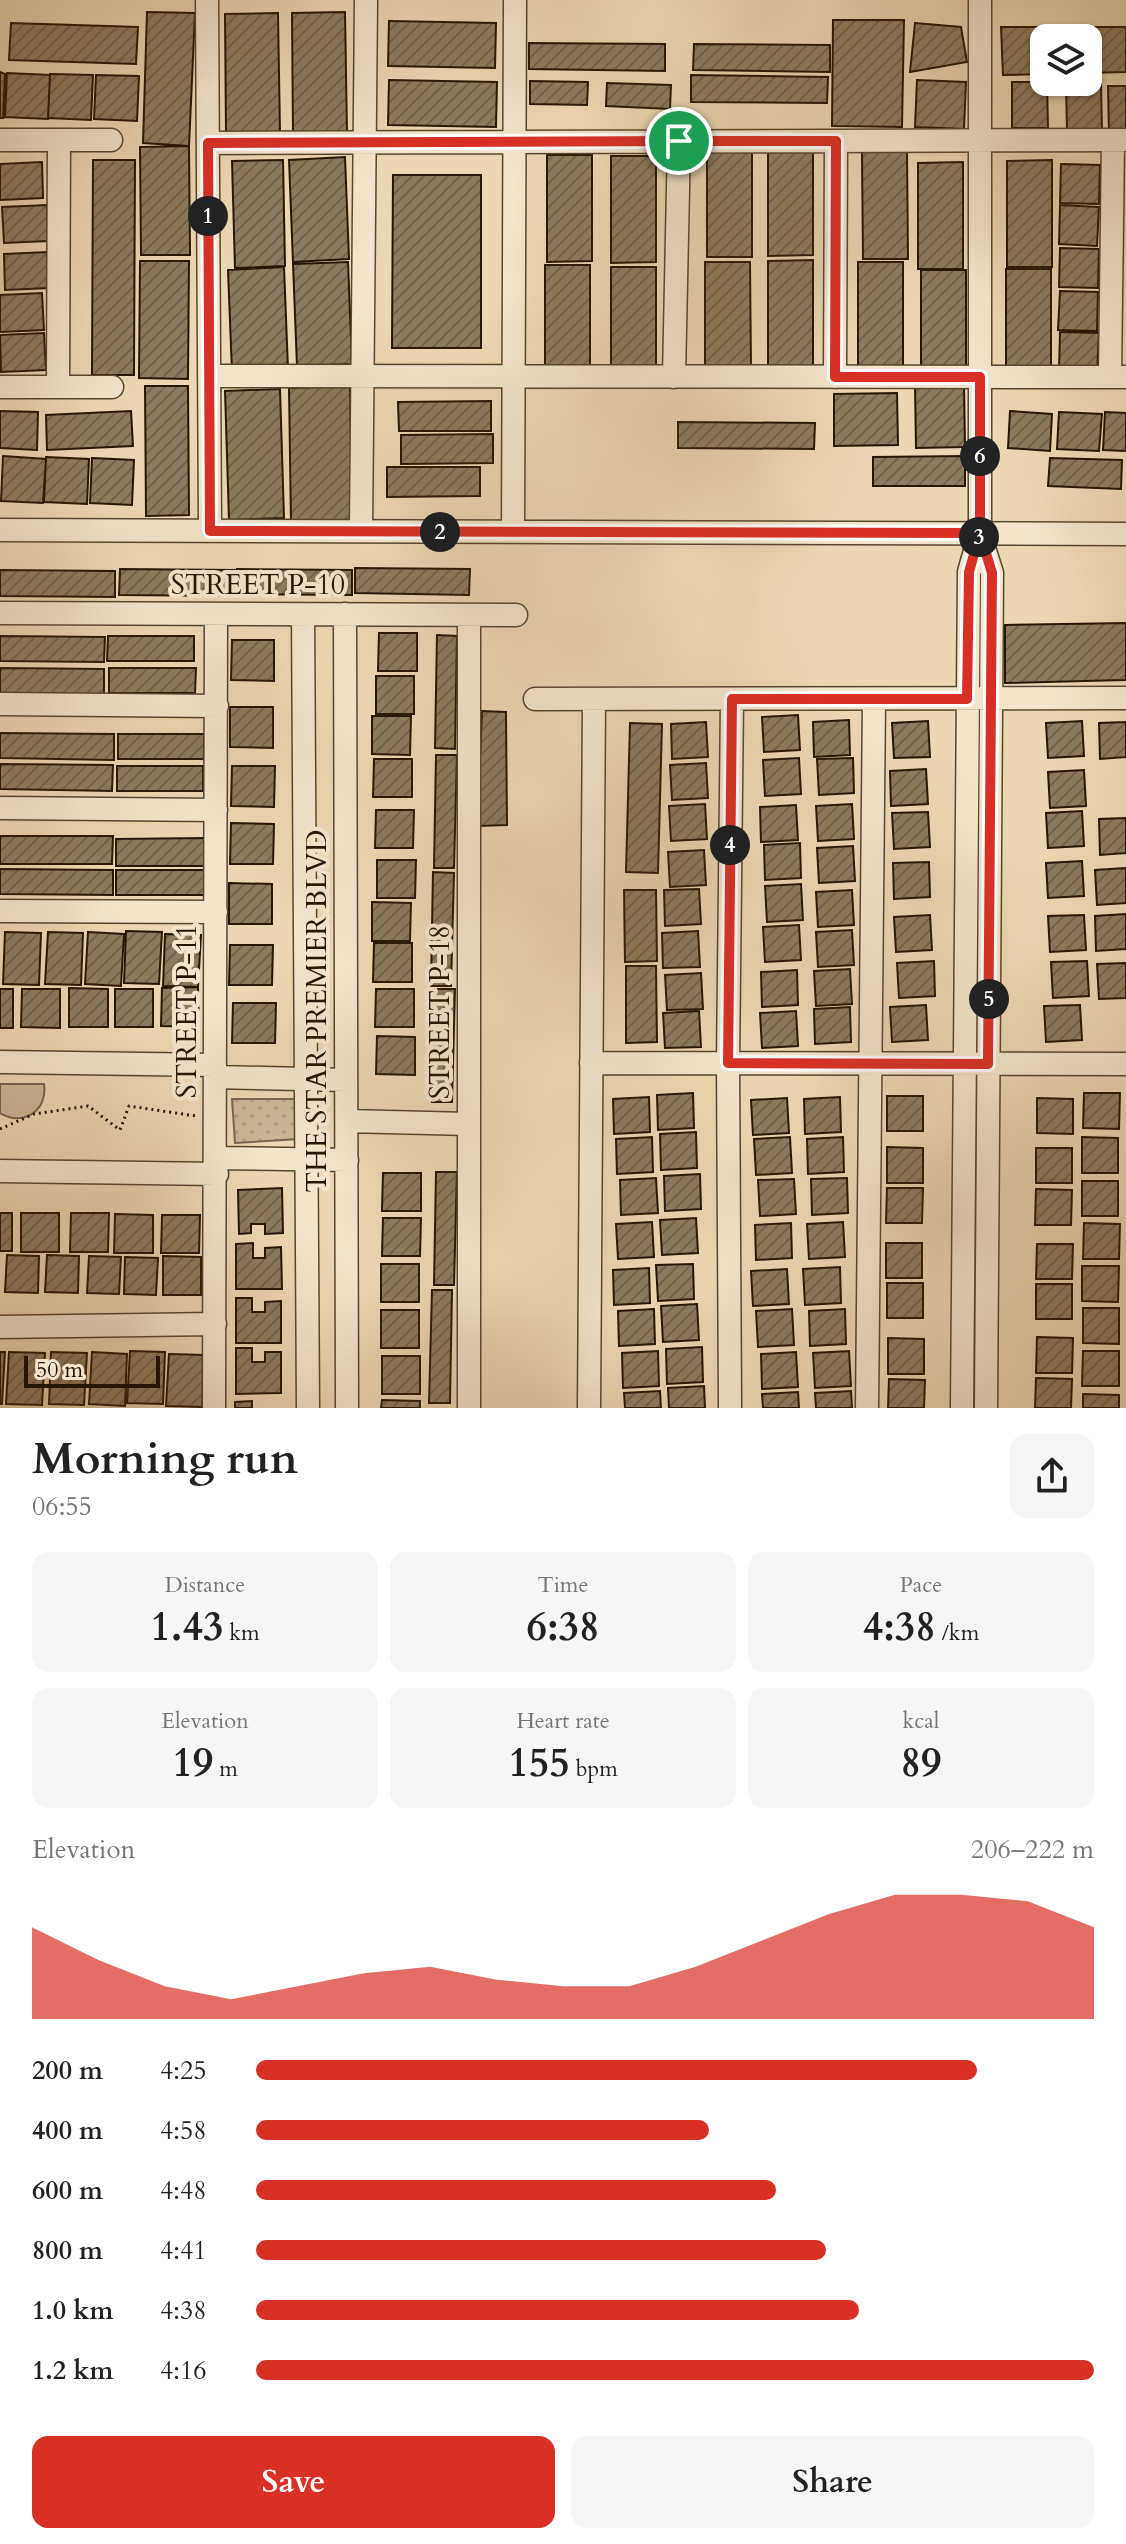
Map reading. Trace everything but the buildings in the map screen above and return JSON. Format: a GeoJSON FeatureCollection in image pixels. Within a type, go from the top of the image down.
{"type":"FeatureCollection","features":[{"type":"Feature","properties":{"kind":"street"},"geometry":{"type":"LineString","coordinates":[[207,0],[210,531]]}},
{"type":"Feature","properties":{"kind":"street"},"geometry":{"type":"LineString","coordinates":[[361,531],[366,0]]}},
{"type":"Feature","properties":{"kind":"street"},"geometry":{"type":"LineString","coordinates":[[513,532],[515,0]]}},
{"type":"Feature","properties":{"kind":"street"},"geometry":{"type":"LineString","coordinates":[[962,1408],[969,572],[980,533],[980,0]]}},
{"type":"Feature","properties":{"kind":"street"},"geometry":{"type":"LineString","coordinates":[[0,140],[111,140]]}},
{"type":"Feature","properties":{"kind":"street"},"geometry":{"type":"LineString","coordinates":[[58,387],[59,140]]}},
{"type":"Feature","properties":{"kind":"street"},"geometry":{"type":"LineString","coordinates":[[208,143],[1120,140],[1118,377],[209,376]]}},
{"type":"Feature","properties":{"kind":"street"},"geometry":{"type":"LineString","coordinates":[[674,377],[679,141]]}},
{"type":"Feature","properties":{"kind":"street"},"geometry":{"type":"LineString","coordinates":[[835,377],[836,141]]}},
{"type":"Feature","properties":{"kind":"street"},"geometry":{"type":"LineString","coordinates":[[0,387],[112,387]]}},
{"type":"Feature","properties":{"kind":"street"},"geometry":{"type":"LineString","coordinates":[[0,530],[1126,534]]}},
{"type":"Feature","properties":{"kind":"street"},"geometry":{"type":"LineString","coordinates":[[980,533],[992,573],[986,1408]]}},
{"type":"Feature","properties":{"kind":"street","name":"STREET P-10"},"geometry":{"type":"LineString","coordinates":[[0,613],[516,615]]}},
{"type":"Feature","properties":{"kind":"street","name":"STREET P-11"},"geometry":{"type":"LineString","coordinates":[[214,1408],[216,614]]}},
{"type":"Feature","properties":{"kind":"street","name":"THE STAR PREMIER BLVD"},"geometry":{"type":"LineString","coordinates":[[345,614],[347,1408]]}},
{"type":"Feature","properties":{"kind":"street","name":"THE STAR PREMIER BLVD"},"geometry":{"type":"LineString","coordinates":[[303,615],[308,1408]]}},
{"type":"Feature","properties":{"kind":"street","name":"STREET P-18"},"geometry":{"type":"LineString","coordinates":[[469,615],[469,1408]]}},
{"type":"Feature","properties":{"kind":"street"},"geometry":{"type":"LineString","coordinates":[[535,699],[1126,698]]}},
{"type":"Feature","properties":{"kind":"street"},"geometry":{"type":"LineString","coordinates":[[589,1408],[594,699]]}},
{"type":"Feature","properties":{"kind":"street"},"geometry":{"type":"LineString","coordinates":[[730,1408],[728,1063],[732,699]]}},
{"type":"Feature","properties":{"kind":"street"},"geometry":{"type":"LineString","coordinates":[[867,1408],[874,699]]}},
{"type":"Feature","properties":{"kind":"street"},"geometry":{"type":"LineString","coordinates":[[0,704],[217,706]]}},
{"type":"Feature","properties":{"kind":"street"},"geometry":{"type":"LineString","coordinates":[[0,808],[216,810]]}},
{"type":"Feature","properties":{"kind":"street"},"geometry":{"type":"LineString","coordinates":[[0,911],[216,912]]}},
{"type":"Feature","properties":{"kind":"street"},"geometry":{"type":"LineString","coordinates":[[0,1062],[346,1080]]}},
{"type":"Feature","properties":{"kind":"street"},"geometry":{"type":"LineString","coordinates":[[591,1063],[1126,1064]]}},
{"type":"Feature","properties":{"kind":"street"},"geometry":{"type":"LineString","coordinates":[[347,1121],[469,1124]]}},
{"type":"Feature","properties":{"kind":"street"},"geometry":{"type":"LineString","coordinates":[[0,1171],[347,1160]]}},
{"type":"Feature","properties":{"kind":"street"},"geometry":{"type":"LineString","coordinates":[[0,1327],[215,1324]]}},
{"type":"Feature","properties":{"kind":"path"},"geometry":{"type":"LineString","coordinates":[[0,1129],[34,1114],[88,1106],[120,1130],[129,1106],[216,1119]]}},
{"type":"Feature","properties":{"kind":"shaded area"},"geometry":{"type":"Polygon","coordinates":[[[0,1084],[44,1084],[42,1102],[32,1114],[9,1117],[0,1113],[0,1084]]]}},
{"type":"Feature","properties":{"kind":"shaded area"},"geometry":{"type":"Polygon","coordinates":[[[232,1099],[299,1099],[299,1139],[235,1143],[232,1099]]]}},
{"type":"Feature","properties":{"kind":"route"},"geometry":{"type":"LineString","coordinates":[[679,141],[208,143],[210,531],[980,533],[969,572],[967,699],[732,699],[728,1063],[988,1064],[992,573],[980,533],[980,377],[835,377],[836,141],[679,141]]}}]}
